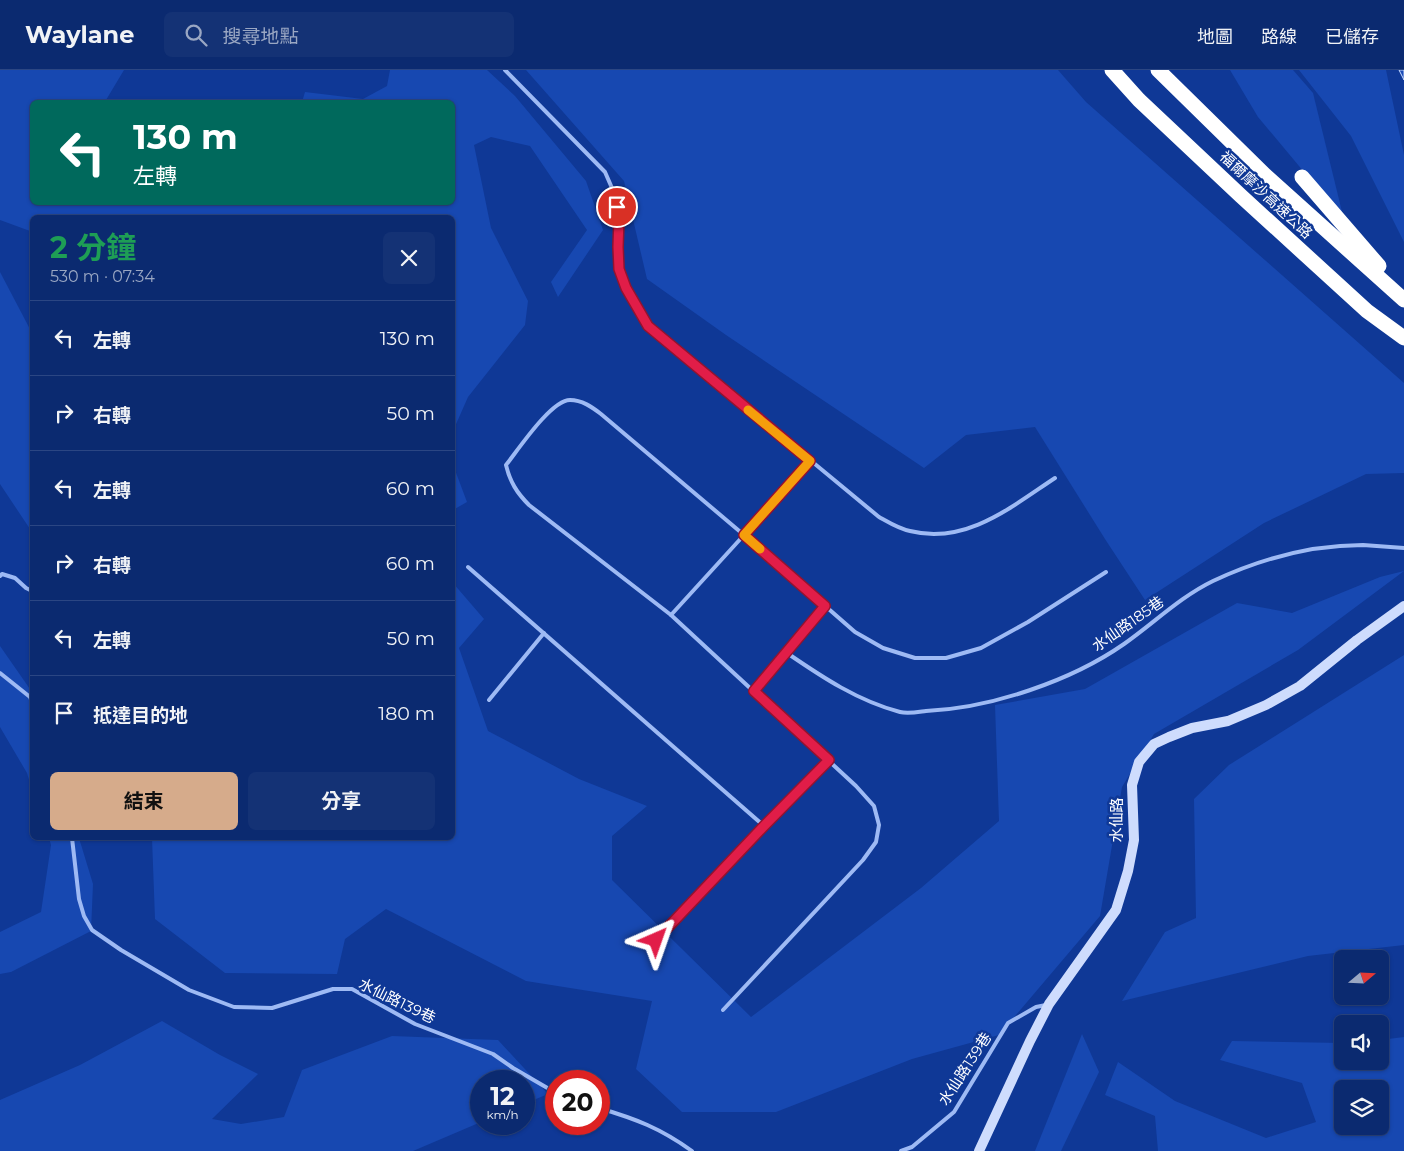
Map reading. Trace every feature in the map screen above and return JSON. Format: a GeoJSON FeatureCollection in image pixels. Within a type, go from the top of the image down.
{"type":"FeatureCollection","features":[{"type":"Feature","properties":{"kind":"highway","name":"福爾摩沙高速公路"},"geometry":{"type":"LineString","coordinates":[[1112,70],[1139,100],[1367,312],[1404,338]]}},
{"type":"Feature","properties":{"kind":"highway","name":"福爾摩沙高速公路"},"geometry":{"type":"LineString","coordinates":[[1158,70],[1265,175],[1404,300]]}},
{"type":"Feature","properties":{"kind":"highway"},"geometry":{"type":"LineString","coordinates":[[1302,177],[1404,296]]}},
{"type":"Feature","properties":{"kind":"street","name":"水仙路"},"geometry":{"type":"LineString","coordinates":[[979,1151],[1049,1004],[1116,910],[1128,871],[1134,840],[1132,785],[1139,762],[1154,744],[1192,728],[1228,721],[1266,705],[1300,686],[1357,640],[1404,606]]}},
{"type":"Feature","properties":{"kind":"lane"},"geometry":{"type":"LineString","coordinates":[[505,70],[605,172],[615,194],[618,211],[619,269],[626,288],[648,326],[878,517],[909,531],[944,535],[978,526],[1055,478]]}},
{"type":"Feature","properties":{"kind":"lane"},"geometry":{"type":"LineString","coordinates":[[723,1010],[863,860],[876,842],[879,825],[874,806],[829,760],[671,615],[529,505],[518,494],[509,479],[506,465],[551,408],[568,400],[586,404],[601,414],[855,632],[883,648],[914,658],[946,658],[981,648],[1028,622],[1106,572]]}},
{"type":"Feature","properties":{"kind":"lane"},"geometry":{"type":"LineString","coordinates":[[671,615],[810,461]]}},
{"type":"Feature","properties":{"kind":"lane","name":"水仙路185巷"},"geometry":{"type":"LineString","coordinates":[[787,653],[823,678],[863,699],[902,713],[945,710],[1008,697],[1074,673],[1123,644],[1168,608],[1212,582],[1258,562],[1305,550],[1361,545],[1404,548]]}},
{"type":"Feature","properties":{"kind":"lane"},"geometry":{"type":"LineString","coordinates":[[468,567],[764,826]]}},
{"type":"Feature","properties":{"kind":"lane"},"geometry":{"type":"LineString","coordinates":[[0,576],[2,574],[15,578],[30,590]]}},
{"type":"Feature","properties":{"kind":"lane"},"geometry":{"type":"LineString","coordinates":[[754,691],[825,606]]}},
{"type":"Feature","properties":{"kind":"lane"},"geometry":{"type":"LineString","coordinates":[[489,700],[544,633]]}},
{"type":"Feature","properties":{"kind":"lane"},"geometry":{"type":"LineString","coordinates":[[0,673],[30,697]]}},
{"type":"Feature","properties":{"kind":"lane"},"geometry":{"type":"LineString","coordinates":[[656,940],[829,760]]}},
{"type":"Feature","properties":{"kind":"lane","name":"水仙路139巷"},"geometry":{"type":"LineString","coordinates":[[72,840],[79,900],[84,916],[92,930],[120,950],[189,990],[234,1006],[272,1008],[333,989],[352,989],[415,1024],[493,1054],[512,1068],[545,1087]]}},
{"type":"Feature","properties":{"kind":"lane","name":"水仙路139巷"},"geometry":{"type":"LineString","coordinates":[[901,1151],[912,1147],[954,1112],[1008,1023],[1036,1007],[1049,1004]]}},
{"type":"Feature","properties":{"kind":"lane"},"geometry":{"type":"LineString","coordinates":[[610,1111],[639,1120],[672,1137],[692,1151]]}},
{"type":"Feature","properties":{"kind":"shaded area"},"geometry":{"type":"Polygon","coordinates":[[[0,70],[124,70],[106,100],[30,100],[30,205],[455,205],[455,100],[303,100],[305,92],[363,99],[387,86],[390,70],[487,70],[515,96],[586,181],[603,230],[558,297],[551,282],[587,230],[530,146],[491,137],[474,145],[491,228],[528,301],[525,325],[468,397],[455,426],[455,215],[30,215],[30,231],[0,220],[0,70]]]}},
{"type":"Feature","properties":{"kind":"shaded area"},"geometry":{"type":"Polygon","coordinates":[[[526,70],[1058,70],[1086,102],[1404,383],[1404,473],[1366,474],[1264,523],[1145,600],[1035,427],[966,435],[924,468],[726,335],[647,279],[624,181],[526,70]]]}},
{"type":"Feature","properties":{"kind":"shaded area"},"geometry":{"type":"Polygon","coordinates":[[[1230,70],[1293,70],[1313,93],[1344,220],[1258,117],[1230,70]]]}},
{"type":"Feature","properties":{"kind":"shaded area"},"geometry":{"type":"Polygon","coordinates":[[[1299,70],[1386,70],[1404,155],[1404,242],[1351,136],[1299,70]]]}},
{"type":"Feature","properties":{"kind":"shaded area"},"geometry":{"type":"Polygon","coordinates":[[[0,272],[30,329],[30,529],[0,484],[0,272]]]}},
{"type":"Feature","properties":{"kind":"shaded area"},"geometry":{"type":"Polygon","coordinates":[[[455,470],[467,502],[455,509],[455,470]]]}},
{"type":"Feature","properties":{"kind":"shaded area"},"geometry":{"type":"Polygon","coordinates":[[[1404,571],[1298,650],[1154,734],[1122,787],[1100,916],[999,1035],[912,1059],[776,1112],[682,1112],[636,1069],[652,1001],[526,981],[386,909],[345,939],[337,974],[225,973],[155,919],[152,840],[455,840],[455,585],[484,619],[459,648],[488,731],[579,779],[647,806],[612,836],[612,880],[751,1017],[921,888],[999,821],[995,705],[1085,689],[1237,603],[1292,613],[1380,577],[1404,571]]]}},
{"type":"Feature","properties":{"kind":"shaded area"},"geometry":{"type":"Polygon","coordinates":[[[0,646],[30,689],[30,783],[27,773],[0,727],[0,646]]]}},
{"type":"Feature","properties":{"kind":"shaded area"},"geometry":{"type":"Polygon","coordinates":[[[1404,655],[1404,945],[1360,950],[1334,950],[1334,953],[1308,956],[1122,1001],[1165,932],[1196,918],[1194,799],[1229,765],[1404,655]]]}},
{"type":"Feature","properties":{"kind":"shaded area"},"geometry":{"type":"Polygon","coordinates":[[[50,840],[80,840],[93,884],[91,931],[11,972],[0,974],[0,932],[41,912],[51,845],[50,840]]]}},
{"type":"Feature","properties":{"kind":"shaded area"},"geometry":{"type":"Polygon","coordinates":[[[162,1021],[220,1055],[258,1074],[212,1119],[241,1124],[284,1117],[302,1070],[392,1036],[498,1040],[526,1070],[470,1070],[470,1127],[413,1151],[0,1151],[0,1100],[80,1065],[162,1021]]]}},
{"type":"Feature","properties":{"kind":"shaded area"},"geometry":{"type":"Polygon","coordinates":[[[1082,1034],[1099,1072],[1061,1151],[1035,1151],[1082,1034]]]}},
{"type":"Feature","properties":{"kind":"shaded area"},"geometry":{"type":"Polygon","coordinates":[[[1404,1037],[1404,1151],[1158,1151],[1155,1116],[1105,1095],[1118,1062],[1175,1101],[1266,1138],[1316,1122],[1302,1083],[1220,1060],[1232,1041],[1334,1043],[1334,1070],[1389,1070],[1389,1039],[1404,1037]]]}},
{"type":"Feature","properties":{"kind":"shaded area"},"geometry":{"type":"Polygon","coordinates":[[[535,1080],[545,1091],[545,1095],[535,1099],[535,1080]]]}},
{"type":"Feature","properties":{"kind":"building"},"geometry":{"type":"Polygon","coordinates":[[[1399,70],[1404,70],[1404,80],[1399,70]]]}},
{"type":"Feature","properties":{"kind":"slow traffic"},"geometry":{"type":"LineString","coordinates":[[748,410],[810,461],[744,535],[760,549]]}},
{"type":"Feature","properties":{"kind":"route"},"geometry":{"type":"LineString","coordinates":[[617,207],[619,219],[619,269],[638,312],[648,326],[810,461],[744,535],[825,606],[754,691],[829,760],[656,940]]}}]}
